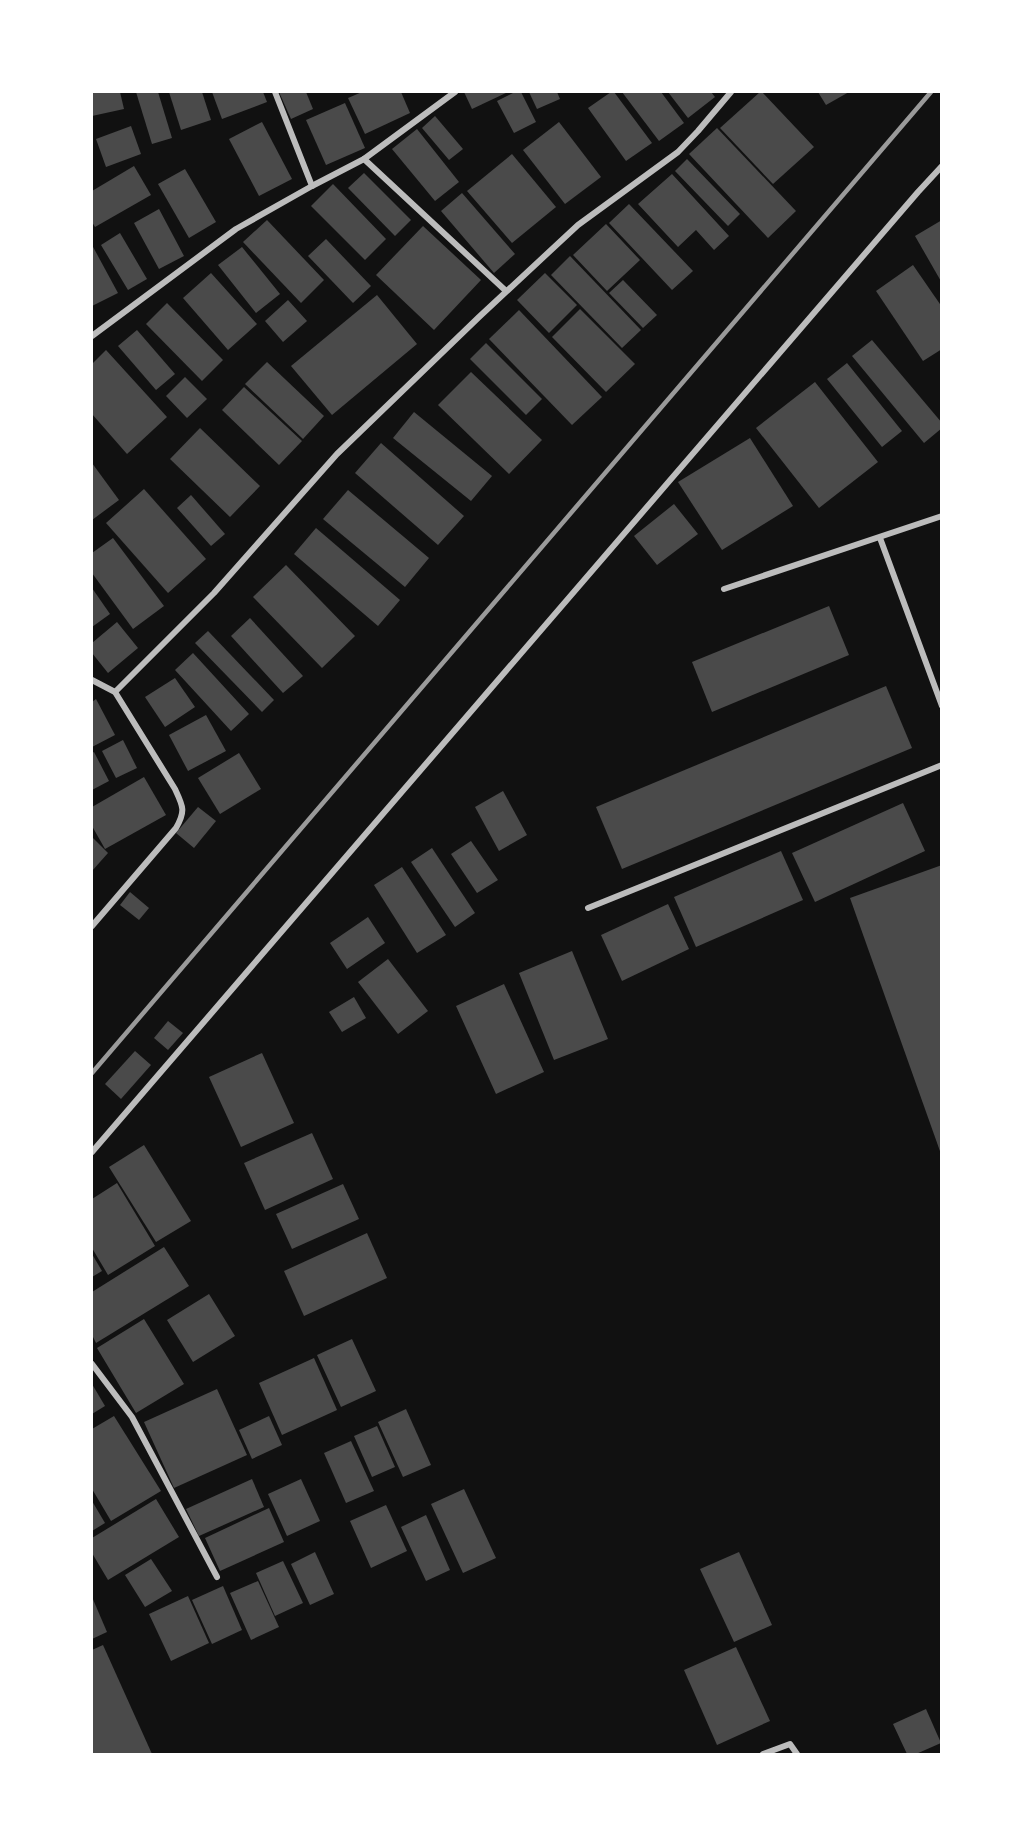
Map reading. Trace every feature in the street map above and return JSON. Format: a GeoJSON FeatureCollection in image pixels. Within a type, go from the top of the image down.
{"type":"FeatureCollection","features":[{"type":"Feature","properties":{"kind":"street"},"geometry":{"type":"LineString","coordinates":[[275,92],[312,186]]}},
{"type":"Feature","properties":{"kind":"street"},"geometry":{"type":"LineString","coordinates":[[92,336],[236,229],[364,159],[455,92]]}},
{"type":"Feature","properties":{"kind":"street"},"geometry":{"type":"LineString","coordinates":[[115,692],[214,593],[337,454],[578,225],[678,152],[731,92]]}},
{"type":"Feature","properties":{"kind":"street"},"geometry":{"type":"LineString","coordinates":[[364,159],[506,291]]}},
{"type":"Feature","properties":{"kind":"street"},"geometry":{"type":"LineString","coordinates":[[92,1152],[942,166]]}},
{"type":"Feature","properties":{"kind":"street"},"geometry":{"type":"LineString","coordinates":[[724,589],[942,516]]}},
{"type":"Feature","properties":{"kind":"street"},"geometry":{"type":"LineString","coordinates":[[880,537],[942,706]]}},
{"type":"Feature","properties":{"kind":"street"},"geometry":{"type":"LineString","coordinates":[[92,680],[115,692],[175,789],[182,804],[183,816],[176,828],[92,926]]}},
{"type":"Feature","properties":{"kind":"street"},"geometry":{"type":"LineString","coordinates":[[588,908],[942,765]]}},
{"type":"Feature","properties":{"kind":"street"},"geometry":{"type":"LineString","coordinates":[[92,1364],[132,1417],[217,1577]]}},
{"type":"Feature","properties":{"kind":"street"},"geometry":{"type":"LineString","coordinates":[[763,1755],[790,1744],[797,1755]]}},
{"type":"Feature","properties":{"kind":"building"},"geometry":{"type":"Polygon","coordinates":[[[92,92],[120,92],[124,109],[92,116],[92,92]]]}},
{"type":"Feature","properties":{"kind":"building"},"geometry":{"type":"Polygon","coordinates":[[[136,92],[158,92],[172,138],[152,144],[136,92]]]}},
{"type":"Feature","properties":{"kind":"building"},"geometry":{"type":"Polygon","coordinates":[[[169,92],[202,92],[211,120],[181,130],[169,92]]]}},
{"type":"Feature","properties":{"kind":"building"},"geometry":{"type":"Polygon","coordinates":[[[212,92],[263,92],[267,102],[222,119],[212,92]]]}},
{"type":"Feature","properties":{"kind":"building"},"geometry":{"type":"Polygon","coordinates":[[[279,92],[306,92],[313,109],[291,119],[279,92]]]}},
{"type":"Feature","properties":{"kind":"building"},"geometry":{"type":"Polygon","coordinates":[[[362,92],[401,92],[410,113],[365,134],[348,98],[362,92]]]}},
{"type":"Feature","properties":{"kind":"building"},"geometry":{"type":"Polygon","coordinates":[[[464,92],[508,92],[472,109],[464,92]]]}},
{"type":"Feature","properties":{"kind":"building"},"geometry":{"type":"Polygon","coordinates":[[[515,92],[521,92],[536,122],[514,133],[497,101],[515,92]]]}},
{"type":"Feature","properties":{"kind":"building"},"geometry":{"type":"Polygon","coordinates":[[[529,92],[557,92],[560,99],[537,109],[529,92]]]}},
{"type":"Feature","properties":{"kind":"building"},"geometry":{"type":"Polygon","coordinates":[[[614,92],[652,143],[626,161],[588,108],[614,92]]]}},
{"type":"Feature","properties":{"kind":"building"},"geometry":{"type":"Polygon","coordinates":[[[622,92],[661,92],[684,123],[659,141],[622,92]]]}},
{"type":"Feature","properties":{"kind":"building"},"geometry":{"type":"Polygon","coordinates":[[[668,92],[711,92],[715,97],[688,118],[668,92]]]}},
{"type":"Feature","properties":{"kind":"building"},"geometry":{"type":"Polygon","coordinates":[[[760,92],[814,147],[773,184],[720,128],[760,92]]]}},
{"type":"Feature","properties":{"kind":"building"},"geometry":{"type":"Polygon","coordinates":[[[818,92],[849,92],[826,105],[818,92]]]}},
{"type":"Feature","properties":{"kind":"building"},"geometry":{"type":"Polygon","coordinates":[[[345,103],[365,148],[326,165],[306,120],[345,103]]]}},
{"type":"Feature","properties":{"kind":"building"},"geometry":{"type":"Polygon","coordinates":[[[435,116],[463,149],[449,160],[422,128],[435,116]]]}},
{"type":"Feature","properties":{"kind":"building"},"geometry":{"type":"Polygon","coordinates":[[[262,122],[292,179],[259,196],[229,139],[262,122]]]}},
{"type":"Feature","properties":{"kind":"building"},"geometry":{"type":"Polygon","coordinates":[[[559,122],[601,177],[565,204],[523,150],[559,122]]]}},
{"type":"Feature","properties":{"kind":"building"},"geometry":{"type":"Polygon","coordinates":[[[131,126],[141,154],[106,167],[96,139],[131,126]]]}},
{"type":"Feature","properties":{"kind":"building"},"geometry":{"type":"Polygon","coordinates":[[[717,128],[796,211],[768,238],[689,154],[717,128]]]}},
{"type":"Feature","properties":{"kind":"building"},"geometry":{"type":"Polygon","coordinates":[[[417,129],[459,182],[435,201],[392,149],[417,129]]]}},
{"type":"Feature","properties":{"kind":"building"},"geometry":{"type":"Polygon","coordinates":[[[512,154],[556,207],[512,243],[467,191],[512,154]]]}},
{"type":"Feature","properties":{"kind":"building"},"geometry":{"type":"Polygon","coordinates":[[[687,159],[740,214],[728,226],[675,171],[687,159]]]}},
{"type":"Feature","properties":{"kind":"building"},"geometry":{"type":"Polygon","coordinates":[[[134,166],[151,195],[95,227],[92,222],[92,191],[134,166]]]}},
{"type":"Feature","properties":{"kind":"building"},"geometry":{"type":"Polygon","coordinates":[[[185,169],[216,222],[189,238],[158,184],[185,169]]]}},
{"type":"Feature","properties":{"kind":"building"},"geometry":{"type":"Polygon","coordinates":[[[364,173],[411,220],[395,236],[348,188],[364,173]]]}},
{"type":"Feature","properties":{"kind":"building"},"geometry":{"type":"Polygon","coordinates":[[[672,174],[729,236],[714,250],[696,230],[678,247],[638,204],[672,174]]]}},
{"type":"Feature","properties":{"kind":"building"},"geometry":{"type":"Polygon","coordinates":[[[333,184],[386,239],[365,260],[311,206],[333,184]]]}},
{"type":"Feature","properties":{"kind":"building"},"geometry":{"type":"Polygon","coordinates":[[[462,193],[515,254],[494,273],[441,211],[462,193]]]}},
{"type":"Feature","properties":{"kind":"building"},"geometry":{"type":"Polygon","coordinates":[[[629,204],[693,271],[672,290],[609,223],[629,204]]]}},
{"type":"Feature","properties":{"kind":"building"},"geometry":{"type":"Polygon","coordinates":[[[159,209],[184,256],[159,269],[134,223],[159,209]]]}},
{"type":"Feature","properties":{"kind":"building"},"geometry":{"type":"Polygon","coordinates":[[[267,220],[324,280],[301,303],[243,242],[267,220]]]}},
{"type":"Feature","properties":{"kind":"building"},"geometry":{"type":"Polygon","coordinates":[[[942,220],[942,283],[915,236],[942,220]]]}},
{"type":"Feature","properties":{"kind":"building"},"geometry":{"type":"Polygon","coordinates":[[[606,224],[640,260],[607,291],[573,255],[606,224]]]}},
{"type":"Feature","properties":{"kind":"building"},"geometry":{"type":"Polygon","coordinates":[[[423,226],[481,280],[434,330],[376,275],[423,226]]]}},
{"type":"Feature","properties":{"kind":"building"},"geometry":{"type":"Polygon","coordinates":[[[120,233],[147,279],[128,290],[101,245],[120,233]]]}},
{"type":"Feature","properties":{"kind":"building"},"geometry":{"type":"Polygon","coordinates":[[[326,239],[371,286],[353,303],[308,256],[326,239]]]}},
{"type":"Feature","properties":{"kind":"building"},"geometry":{"type":"Polygon","coordinates":[[[92,245],[118,293],[92,306],[92,245]]]}},
{"type":"Feature","properties":{"kind":"building"},"geometry":{"type":"Polygon","coordinates":[[[242,247],[280,294],[256,313],[218,265],[242,247]]]}},
{"type":"Feature","properties":{"kind":"building"},"geometry":{"type":"Polygon","coordinates":[[[570,256],[641,330],[622,348],[551,275],[570,256]]]}},
{"type":"Feature","properties":{"kind":"building"},"geometry":{"type":"Polygon","coordinates":[[[913,265],[942,307],[942,349],[923,361],[876,291],[913,265]]]}},
{"type":"Feature","properties":{"kind":"building"},"geometry":{"type":"Polygon","coordinates":[[[211,273],[257,324],[228,350],[183,298],[211,273]]]}},
{"type":"Feature","properties":{"kind":"building"},"geometry":{"type":"Polygon","coordinates":[[[545,273],[577,305],[549,333],[517,300],[545,273]]]}},
{"type":"Feature","properties":{"kind":"building"},"geometry":{"type":"Polygon","coordinates":[[[623,280],[657,315],[643,328],[609,293],[623,280]]]}},
{"type":"Feature","properties":{"kind":"building"},"geometry":{"type":"Polygon","coordinates":[[[377,295],[417,344],[332,415],[291,366],[377,295]]]}},
{"type":"Feature","properties":{"kind":"building"},"geometry":{"type":"Polygon","coordinates":[[[288,300],[307,321],[283,342],[265,321],[288,300]]]}},
{"type":"Feature","properties":{"kind":"building"},"geometry":{"type":"Polygon","coordinates":[[[167,303],[223,360],[202,381],[146,324],[167,303]]]}},
{"type":"Feature","properties":{"kind":"building"},"geometry":{"type":"Polygon","coordinates":[[[580,309],[635,364],[606,392],[552,337],[580,309]]]}},
{"type":"Feature","properties":{"kind":"building"},"geometry":{"type":"Polygon","coordinates":[[[519,310],[602,397],[572,425],[489,339],[519,310]]]}},
{"type":"Feature","properties":{"kind":"building"},"geometry":{"type":"Polygon","coordinates":[[[137,330],[175,374],[156,390],[118,346],[137,330]]]}},
{"type":"Feature","properties":{"kind":"building"},"geometry":{"type":"Polygon","coordinates":[[[872,340],[942,423],[942,428],[924,443],[852,356],[872,340]]]}},
{"type":"Feature","properties":{"kind":"building"},"geometry":{"type":"Polygon","coordinates":[[[486,343],[542,399],[526,415],[470,359],[486,343]]]}},
{"type":"Feature","properties":{"kind":"building"},"geometry":{"type":"Polygon","coordinates":[[[106,350],[167,417],[127,454],[92,414],[92,364],[106,350]]]}},
{"type":"Feature","properties":{"kind":"building"},"geometry":{"type":"Polygon","coordinates":[[[267,362],[324,416],[303,439],[245,384],[267,362]]]}},
{"type":"Feature","properties":{"kind":"building"},"geometry":{"type":"Polygon","coordinates":[[[847,363],[902,431],[882,447],[827,379],[847,363]]]}},
{"type":"Feature","properties":{"kind":"building"},"geometry":{"type":"Polygon","coordinates":[[[471,372],[542,440],[509,474],[438,405],[471,372]]]}},
{"type":"Feature","properties":{"kind":"building"},"geometry":{"type":"Polygon","coordinates":[[[185,377],[207,399],[187,418],[166,396],[185,377]]]}},
{"type":"Feature","properties":{"kind":"building"},"geometry":{"type":"Polygon","coordinates":[[[815,382],[878,462],[819,508],[756,428],[815,382]]]}},
{"type":"Feature","properties":{"kind":"building"},"geometry":{"type":"Polygon","coordinates":[[[244,387],[302,441],[279,465],[222,410],[244,387]]]}},
{"type":"Feature","properties":{"kind":"building"},"geometry":{"type":"Polygon","coordinates":[[[414,412],[492,476],[471,501],[393,438],[414,412]]]}},
{"type":"Feature","properties":{"kind":"building"},"geometry":{"type":"Polygon","coordinates":[[[200,428],[260,486],[230,517],[170,459],[200,428]]]}},
{"type":"Feature","properties":{"kind":"building"},"geometry":{"type":"Polygon","coordinates":[[[750,438],[793,506],[722,550],[678,482],[750,438]]]}},
{"type":"Feature","properties":{"kind":"building"},"geometry":{"type":"Polygon","coordinates":[[[381,443],[464,516],[438,545],[355,473],[381,443]]]}},
{"type":"Feature","properties":{"kind":"building"},"geometry":{"type":"Polygon","coordinates":[[[92,463],[119,500],[92,520],[92,463]]]}},
{"type":"Feature","properties":{"kind":"building"},"geometry":{"type":"Polygon","coordinates":[[[144,489],[206,559],[168,593],[106,523],[144,489]]]}},
{"type":"Feature","properties":{"kind":"building"},"geometry":{"type":"Polygon","coordinates":[[[348,490],[429,558],[405,587],[323,519],[348,490]]]}},
{"type":"Feature","properties":{"kind":"building"},"geometry":{"type":"Polygon","coordinates":[[[191,495],[225,534],[211,546],[177,508],[191,495]]]}},
{"type":"Feature","properties":{"kind":"building"},"geometry":{"type":"Polygon","coordinates":[[[674,504],[698,534],[657,565],[634,536],[674,504]]]}},
{"type":"Feature","properties":{"kind":"building"},"geometry":{"type":"Polygon","coordinates":[[[316,528],[400,600],[378,626],[294,554],[316,528]]]}},
{"type":"Feature","properties":{"kind":"building"},"geometry":{"type":"Polygon","coordinates":[[[113,538],[164,606],[133,629],[92,573],[92,553],[113,538]]]}},
{"type":"Feature","properties":{"kind":"building"},"geometry":{"type":"Polygon","coordinates":[[[286,565],[355,636],[322,668],[253,597],[286,565]]]}},
{"type":"Feature","properties":{"kind":"building"},"geometry":{"type":"Polygon","coordinates":[[[92,588],[110,614],[92,627],[92,588]]]}},
{"type":"Feature","properties":{"kind":"building"},"geometry":{"type":"Polygon","coordinates":[[[829,606],[849,655],[712,712],[692,662],[829,606]]]}},
{"type":"Feature","properties":{"kind":"building"},"geometry":{"type":"Polygon","coordinates":[[[250,618],[303,676],[283,693],[231,636],[250,618]]]}},
{"type":"Feature","properties":{"kind":"building"},"geometry":{"type":"Polygon","coordinates":[[[117,622],[138,648],[108,673],[92,653],[92,643],[117,622]]]}},
{"type":"Feature","properties":{"kind":"building"},"geometry":{"type":"Polygon","coordinates":[[[208,631],[274,700],[262,712],[195,643],[208,631]]]}},
{"type":"Feature","properties":{"kind":"building"},"geometry":{"type":"Polygon","coordinates":[[[193,653],[249,714],[231,731],[175,670],[193,653]]]}},
{"type":"Feature","properties":{"kind":"building"},"geometry":{"type":"Polygon","coordinates":[[[175,678],[195,707],[165,727],[145,697],[175,678]]]}},
{"type":"Feature","properties":{"kind":"building"},"geometry":{"type":"Polygon","coordinates":[[[886,686],[912,748],[622,869],[596,807],[886,686]]]}},
{"type":"Feature","properties":{"kind":"building"},"geometry":{"type":"Polygon","coordinates":[[[96,699],[115,735],[92,747],[92,702],[96,699]]]}},
{"type":"Feature","properties":{"kind":"building"},"geometry":{"type":"Polygon","coordinates":[[[206,715],[226,751],[188,771],[169,735],[206,715]]]}},
{"type":"Feature","properties":{"kind":"building"},"geometry":{"type":"Polygon","coordinates":[[[123,740],[137,768],[116,778],[102,751],[123,740]]]}},
{"type":"Feature","properties":{"kind":"building"},"geometry":{"type":"Polygon","coordinates":[[[94,752],[109,781],[92,790],[92,753],[94,752]]]}},
{"type":"Feature","properties":{"kind":"building"},"geometry":{"type":"Polygon","coordinates":[[[239,753],[261,789],[220,814],[198,778],[239,753]]]}},
{"type":"Feature","properties":{"kind":"building"},"geometry":{"type":"Polygon","coordinates":[[[144,777],[166,815],[105,849],[92,826],[92,807],[144,777]]]}},
{"type":"Feature","properties":{"kind":"building"},"geometry":{"type":"Polygon","coordinates":[[[503,791],[527,835],[499,851],[475,807],[503,791]]]}},
{"type":"Feature","properties":{"kind":"building"},"geometry":{"type":"Polygon","coordinates":[[[903,803],[925,851],[815,902],[792,853],[903,803]]]}},
{"type":"Feature","properties":{"kind":"building"},"geometry":{"type":"Polygon","coordinates":[[[198,807],[216,821],[194,848],[176,833],[198,807]]]}},
{"type":"Feature","properties":{"kind":"building"},"geometry":{"type":"Polygon","coordinates":[[[92,837],[108,853],[92,871],[92,837]]]}},
{"type":"Feature","properties":{"kind":"building"},"geometry":{"type":"Polygon","coordinates":[[[471,841],[498,880],[477,893],[451,854],[471,841]]]}},
{"type":"Feature","properties":{"kind":"building"},"geometry":{"type":"Polygon","coordinates":[[[432,848],[475,913],[455,927],[411,862],[432,848]]]}},
{"type":"Feature","properties":{"kind":"building"},"geometry":{"type":"Polygon","coordinates":[[[781,851],[803,900],[696,947],[674,897],[781,851]]]}},
{"type":"Feature","properties":{"kind":"building"},"geometry":{"type":"Polygon","coordinates":[[[942,865],[942,1154],[941,1154],[850,898],[942,865]]]}},
{"type":"Feature","properties":{"kind":"building"},"geometry":{"type":"Polygon","coordinates":[[[402,867],[446,935],[417,953],[374,885],[402,867]]]}},
{"type":"Feature","properties":{"kind":"building"},"geometry":{"type":"Polygon","coordinates":[[[130,892],[149,908],[139,920],[120,905],[130,892]]]}},
{"type":"Feature","properties":{"kind":"building"},"geometry":{"type":"Polygon","coordinates":[[[668,904],[689,949],[622,981],[601,935],[668,904]]]}},
{"type":"Feature","properties":{"kind":"building"},"geometry":{"type":"Polygon","coordinates":[[[368,917],[385,943],[347,969],[330,943],[368,917]]]}},
{"type":"Feature","properties":{"kind":"building"},"geometry":{"type":"Polygon","coordinates":[[[572,951],[608,1039],[554,1060],[519,973],[572,951]]]}},
{"type":"Feature","properties":{"kind":"building"},"geometry":{"type":"Polygon","coordinates":[[[388,959],[428,1011],[398,1034],[358,982],[388,959]]]}},
{"type":"Feature","properties":{"kind":"building"},"geometry":{"type":"Polygon","coordinates":[[[504,984],[544,1072],[496,1094],[456,1006],[504,984]]]}},
{"type":"Feature","properties":{"kind":"building"},"geometry":{"type":"Polygon","coordinates":[[[354,997],[366,1018],[342,1032],[329,1012],[354,997]]]}},
{"type":"Feature","properties":{"kind":"building"},"geometry":{"type":"Polygon","coordinates":[[[168,1021],[183,1033],[168,1050],[154,1038],[168,1021]]]}},
{"type":"Feature","properties":{"kind":"building"},"geometry":{"type":"Polygon","coordinates":[[[135,1051],[151,1065],[121,1099],[105,1084],[135,1051]]]}},
{"type":"Feature","properties":{"kind":"building"},"geometry":{"type":"Polygon","coordinates":[[[262,1053],[294,1123],[241,1147],[209,1077],[262,1053]]]}},
{"type":"Feature","properties":{"kind":"building"},"geometry":{"type":"Polygon","coordinates":[[[312,1133],[333,1179],[265,1210],[244,1163],[312,1133]]]}},
{"type":"Feature","properties":{"kind":"building"},"geometry":{"type":"Polygon","coordinates":[[[144,1145],[191,1221],[156,1242],[109,1167],[144,1145]]]}},
{"type":"Feature","properties":{"kind":"building"},"geometry":{"type":"Polygon","coordinates":[[[117,1183],[155,1246],[108,1275],[92,1248],[92,1199],[117,1183]]]}},
{"type":"Feature","properties":{"kind":"building"},"geometry":{"type":"Polygon","coordinates":[[[343,1184],[359,1219],[292,1249],[276,1214],[343,1184]]]}},
{"type":"Feature","properties":{"kind":"building"},"geometry":{"type":"Polygon","coordinates":[[[367,1233],[387,1278],[304,1316],[284,1271],[367,1233]]]}},
{"type":"Feature","properties":{"kind":"building"},"geometry":{"type":"Polygon","coordinates":[[[164,1247],[189,1286],[96,1343],[92,1335],[92,1292],[164,1247]]]}},
{"type":"Feature","properties":{"kind":"building"},"geometry":{"type":"Polygon","coordinates":[[[92,1254],[102,1271],[92,1277],[92,1254]]]}},
{"type":"Feature","properties":{"kind":"building"},"geometry":{"type":"Polygon","coordinates":[[[209,1294],[235,1336],[193,1362],[167,1320],[209,1294]]]}},
{"type":"Feature","properties":{"kind":"building"},"geometry":{"type":"Polygon","coordinates":[[[144,1319],[184,1384],[136,1413],[97,1348],[144,1319]]]}},
{"type":"Feature","properties":{"kind":"building"},"geometry":{"type":"Polygon","coordinates":[[[352,1339],[376,1391],[341,1407],[317,1355],[352,1339]]]}},
{"type":"Feature","properties":{"kind":"building"},"geometry":{"type":"Polygon","coordinates":[[[314,1358],[337,1410],[282,1435],[259,1383],[314,1358]]]}},
{"type":"Feature","properties":{"kind":"building"},"geometry":{"type":"Polygon","coordinates":[[[92,1384],[105,1406],[92,1414],[92,1384]]]}},
{"type":"Feature","properties":{"kind":"building"},"geometry":{"type":"Polygon","coordinates":[[[217,1389],[247,1455],[174,1488],[144,1422],[217,1389]]]}},
{"type":"Feature","properties":{"kind":"building"},"geometry":{"type":"Polygon","coordinates":[[[406,1409],[431,1465],[403,1477],[378,1422],[406,1409]]]}},
{"type":"Feature","properties":{"kind":"building"},"geometry":{"type":"Polygon","coordinates":[[[114,1416],[161,1491],[111,1521],[92,1489],[92,1429],[114,1416]]]}},
{"type":"Feature","properties":{"kind":"building"},"geometry":{"type":"Polygon","coordinates":[[[269,1416],[282,1445],[252,1459],[239,1430],[269,1416]]]}},
{"type":"Feature","properties":{"kind":"building"},"geometry":{"type":"Polygon","coordinates":[[[377,1426],[395,1467],[372,1477],[354,1436],[377,1426]]]}},
{"type":"Feature","properties":{"kind":"building"},"geometry":{"type":"Polygon","coordinates":[[[351,1441],[374,1491],[346,1503],[324,1453],[351,1441]]]}},
{"type":"Feature","properties":{"kind":"building"},"geometry":{"type":"Polygon","coordinates":[[[252,1479],[264,1507],[199,1536],[186,1509],[252,1479]]]}},
{"type":"Feature","properties":{"kind":"building"},"geometry":{"type":"Polygon","coordinates":[[[301,1479],[320,1521],[287,1536],[268,1494],[301,1479]]]}},
{"type":"Feature","properties":{"kind":"building"},"geometry":{"type":"Polygon","coordinates":[[[464,1489],[496,1558],[463,1573],[431,1504],[464,1489]]]}},
{"type":"Feature","properties":{"kind":"building"},"geometry":{"type":"Polygon","coordinates":[[[156,1499],[179,1537],[108,1580],[92,1553],[92,1538],[156,1499]]]}},
{"type":"Feature","properties":{"kind":"building"},"geometry":{"type":"Polygon","coordinates":[[[92,1501],[105,1523],[92,1531],[92,1501]]]}},
{"type":"Feature","properties":{"kind":"building"},"geometry":{"type":"Polygon","coordinates":[[[386,1505],[407,1551],[371,1568],[350,1521],[386,1505]]]}},
{"type":"Feature","properties":{"kind":"building"},"geometry":{"type":"Polygon","coordinates":[[[269,1508],[284,1542],[220,1571],[205,1538],[269,1508]]]}},
{"type":"Feature","properties":{"kind":"building"},"geometry":{"type":"Polygon","coordinates":[[[426,1515],[450,1570],[426,1581],[401,1527],[426,1515]]]}},
{"type":"Feature","properties":{"kind":"building"},"geometry":{"type":"Polygon","coordinates":[[[315,1552],[334,1594],[310,1605],[291,1564],[315,1552]]]}},
{"type":"Feature","properties":{"kind":"building"},"geometry":{"type":"Polygon","coordinates":[[[739,1552],[772,1625],[734,1642],[700,1569],[739,1552]]]}},
{"type":"Feature","properties":{"kind":"building"},"geometry":{"type":"Polygon","coordinates":[[[151,1559],[172,1591],[145,1607],[125,1575],[151,1559]]]}},
{"type":"Feature","properties":{"kind":"building"},"geometry":{"type":"Polygon","coordinates":[[[283,1561],[303,1603],[275,1616],[256,1573],[283,1561]]]}},
{"type":"Feature","properties":{"kind":"building"},"geometry":{"type":"Polygon","coordinates":[[[258,1581],[279,1627],[251,1640],[230,1593],[258,1581]]]}},
{"type":"Feature","properties":{"kind":"building"},"geometry":{"type":"Polygon","coordinates":[[[223,1586],[242,1630],[212,1644],[192,1600],[223,1586]]]}},
{"type":"Feature","properties":{"kind":"building"},"geometry":{"type":"Polygon","coordinates":[[[188,1596],[209,1643],[171,1661],[149,1614],[188,1596]]]}},
{"type":"Feature","properties":{"kind":"building"},"geometry":{"type":"Polygon","coordinates":[[[92,1597],[107,1632],[92,1639],[92,1597]]]}},
{"type":"Feature","properties":{"kind":"building"},"geometry":{"type":"Polygon","coordinates":[[[103,1645],[152,1754],[92,1754],[92,1650],[103,1645]]]}},
{"type":"Feature","properties":{"kind":"building"},"geometry":{"type":"Polygon","coordinates":[[[736,1647],[770,1721],[717,1745],[684,1670],[736,1647]]]}},
{"type":"Feature","properties":{"kind":"building"},"geometry":{"type":"Polygon","coordinates":[[[926,1709],[941,1743],[916,1754],[907,1754],[893,1724],[926,1709]]]}},
{"type":"Feature","properties":{"kind":"railway"},"geometry":{"type":"LineString","coordinates":[[92,1073],[931,92]]}}]}
